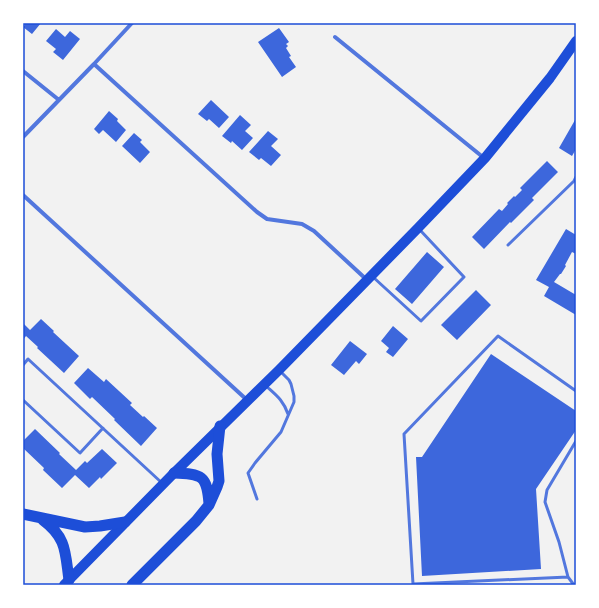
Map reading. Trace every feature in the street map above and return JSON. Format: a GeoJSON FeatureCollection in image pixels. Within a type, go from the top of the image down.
{"type":"FeatureCollection","features":[{"type":"Feature","properties":{"kind":"highway"},"geometry":{"type":"LineString","coordinates":[[132,585],[196,521],[209,505],[218,487],[219,481],[217,454],[220,426]]}},
{"type":"Feature","properties":{"kind":"highway"},"geometry":{"type":"LineString","coordinates":[[174,472],[188,473],[202,478],[207,487],[209,505]]}},
{"type":"Feature","properties":{"kind":"highway"},"geometry":{"type":"LineString","coordinates":[[23,514],[85,527],[125,522]]}},
{"type":"Feature","properties":{"kind":"highway"},"geometry":{"type":"LineString","coordinates":[[41,518],[55,531],[62,541],[66,555],[66,582]]}},
{"type":"Feature","properties":{"kind":"main road"},"geometry":{"type":"LineString","coordinates":[[66,582],[220,426],[279,370],[485,158],[545,83],[576,41]]}},
{"type":"Feature","properties":{"kind":"street"},"geometry":{"type":"LineString","coordinates":[[23,137],[132,23]]}},
{"type":"Feature","properties":{"kind":"street"},"geometry":{"type":"LineString","coordinates":[[335,37],[485,158]]}},
{"type":"Feature","properties":{"kind":"street"},"geometry":{"type":"LineString","coordinates":[[94,64],[257,212],[267,219],[302,224],[314,231],[369,278]]}},
{"type":"Feature","properties":{"kind":"street"},"geometry":{"type":"LineString","coordinates":[[23,71],[59,100]]}},
{"type":"Feature","properties":{"kind":"street"},"geometry":{"type":"LineString","coordinates":[[23,195],[248,400]]}},
{"type":"Feature","properties":{"kind":"lane"},"geometry":{"type":"LineString","coordinates":[[508,245],[575,181],[576,177]]}},
{"type":"Feature","properties":{"kind":"lane"},"geometry":{"type":"LineString","coordinates":[[369,278],[421,321],[464,278],[418,228]]}},
{"type":"Feature","properties":{"kind":"lane"},"geometry":{"type":"LineString","coordinates":[[568,577],[414,585],[404,434],[498,336],[576,391]]}},
{"type":"Feature","properties":{"kind":"lane"},"geometry":{"type":"LineString","coordinates":[[23,364],[28,359],[162,484]]}},
{"type":"Feature","properties":{"kind":"lane"},"geometry":{"type":"LineString","coordinates":[[257,499],[248,473],[255,462],[284,428],[288,414],[294,402],[294,396],[289,380],[279,370]]}},
{"type":"Feature","properties":{"kind":"lane"},"geometry":{"type":"LineString","coordinates":[[264,384],[280,399],[288,414]]}},
{"type":"Feature","properties":{"kind":"lane"},"geometry":{"type":"LineString","coordinates":[[23,400],[80,453],[103,428]]}},
{"type":"Feature","properties":{"kind":"lane"},"geometry":{"type":"LineString","coordinates":[[574,585],[568,577],[559,542],[545,502],[547,490],[576,441]]}},
{"type":"Feature","properties":{"kind":"building"},"geometry":{"type":"Polygon","coordinates":[[[23,23],[41,23],[32,34],[23,27],[25,25],[23,23]]]}},
{"type":"Feature","properties":{"kind":"building"},"geometry":{"type":"Polygon","coordinates":[[[279,28],[289,42],[286,44],[288,46],[286,48],[291,56],[289,57],[296,67],[282,77],[258,42],[279,28]]]}},
{"type":"Feature","properties":{"kind":"building"},"geometry":{"type":"Polygon","coordinates":[[[56,29],[65,37],[70,31],[80,39],[63,60],[53,52],[56,49],[46,41],[56,29]]]}},
{"type":"Feature","properties":{"kind":"building"},"geometry":{"type":"Polygon","coordinates":[[[211,100],[229,117],[219,128],[209,119],[207,121],[198,114],[211,100]]]}},
{"type":"Feature","properties":{"kind":"building"},"geometry":{"type":"Polygon","coordinates":[[[109,111],[118,119],[117,121],[126,130],[116,142],[103,130],[99,134],[94,129],[109,111]]]}},
{"type":"Feature","properties":{"kind":"building"},"geometry":{"type":"Polygon","coordinates":[[[240,115],[251,125],[245,131],[253,138],[242,150],[232,141],[231,143],[222,136],[240,115]]]}},
{"type":"Feature","properties":{"kind":"building"},"geometry":{"type":"Polygon","coordinates":[[[575,120],[576,149],[572,156],[559,148],[575,120]]]}},
{"type":"Feature","properties":{"kind":"building"},"geometry":{"type":"Polygon","coordinates":[[[268,131],[278,139],[271,146],[281,155],[271,166],[261,158],[259,160],[249,152],[268,131]]]}},
{"type":"Feature","properties":{"kind":"building"},"geometry":{"type":"Polygon","coordinates":[[[134,133],[142,140],[140,142],[150,152],[140,163],[122,146],[134,133]]]}},
{"type":"Feature","properties":{"kind":"building"},"geometry":{"type":"Polygon","coordinates":[[[547,161],[558,172],[532,198],[534,200],[484,249],[472,237],[499,209],[502,211],[508,204],[507,203],[522,190],[520,188],[547,161]]]}},
{"type":"Feature","properties":{"kind":"building"},"geometry":{"type":"Polygon","coordinates":[[[566,229],[576,235],[576,254],[572,252],[565,265],[566,266],[554,282],[576,295],[576,315],[544,296],[549,287],[536,280],[566,229]]]}},
{"type":"Feature","properties":{"kind":"building"},"geometry":{"type":"Polygon","coordinates":[[[427,252],[444,267],[412,304],[395,289],[427,252]]]}},
{"type":"Feature","properties":{"kind":"building"},"geometry":{"type":"Polygon","coordinates":[[[476,290],[491,305],[457,340],[441,325],[476,290]]]}},
{"type":"Feature","properties":{"kind":"building"},"geometry":{"type":"Polygon","coordinates":[[[41,319],[79,356],[64,373],[26,336],[23,340],[23,323],[30,330],[41,319]]]}},
{"type":"Feature","properties":{"kind":"building"},"geometry":{"type":"Polygon","coordinates":[[[393,326],[408,339],[393,357],[386,352],[389,348],[381,341],[393,326]]]}},
{"type":"Feature","properties":{"kind":"building"},"geometry":{"type":"Polygon","coordinates":[[[350,341],[367,354],[359,364],[356,361],[344,375],[331,365],[350,341]]]}},
{"type":"Feature","properties":{"kind":"building"},"geometry":{"type":"Polygon","coordinates":[[[491,354],[576,411],[576,430],[536,489],[541,569],[422,576],[416,457],[422,457],[491,354]]]}},
{"type":"Feature","properties":{"kind":"building"},"geometry":{"type":"Polygon","coordinates":[[[88,368],[104,382],[106,379],[132,403],[130,405],[157,428],[141,446],[92,397],[90,399],[74,383],[88,368]]]}},
{"type":"Feature","properties":{"kind":"building"},"geometry":{"type":"Polygon","coordinates":[[[35,429],[76,470],[85,461],[87,463],[102,449],[117,463],[101,479],[100,477],[89,488],[75,475],[62,488],[23,448],[23,441],[35,429]]]}}]}
